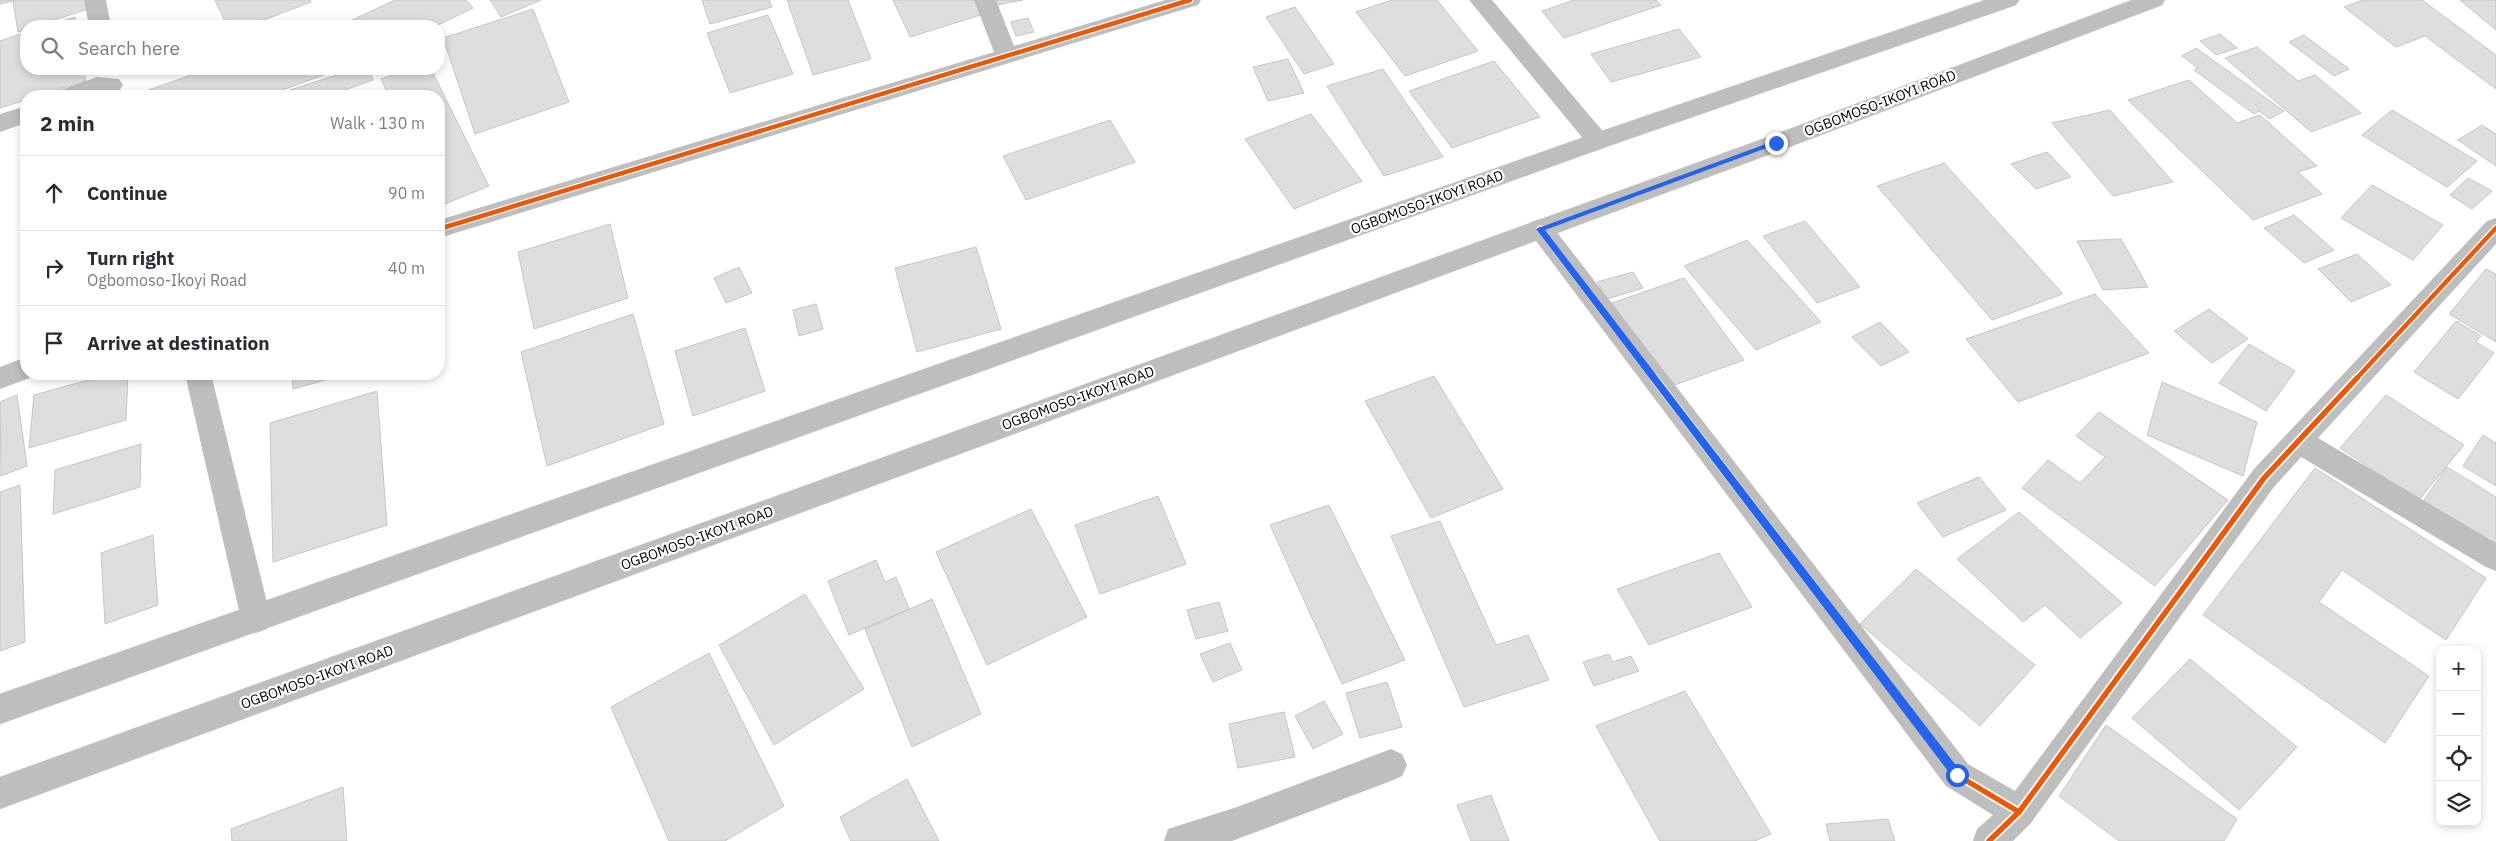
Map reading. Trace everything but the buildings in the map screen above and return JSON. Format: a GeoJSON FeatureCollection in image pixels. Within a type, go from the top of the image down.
{"type":"FeatureCollection","features":[{"type":"Feature","properties":{"kind":"main road"},"geometry":{"type":"LineString","coordinates":[[95,0],[99,20]]}},
{"type":"Feature","properties":{"kind":"main road"},"geometry":{"type":"LineString","coordinates":[[985,0],[1007,56]]}},
{"type":"Feature","properties":{"kind":"main road"},"geometry":{"type":"LineString","coordinates":[[445,227],[1190,0]]}},
{"type":"Feature","properties":{"kind":"main road"},"geometry":{"type":"LineString","coordinates":[[1480,0],[1598,141]]}},
{"type":"Feature","properties":{"kind":"main road","name":"OGBOMOSO-IKOYI ROAD"},"geometry":{"type":"LineString","coordinates":[[0,710],[1598,141],[2008,0]]}},
{"type":"Feature","properties":{"kind":"main road","name":"OGBOMOSO-IKOYI ROAD"},"geometry":{"type":"LineString","coordinates":[[0,794],[1540,229],[2108,7],[2154,0]]}},
{"type":"Feature","properties":{"kind":"main road"},"geometry":{"type":"LineString","coordinates":[[84,90],[97,85],[111,83]]}},
{"type":"Feature","properties":{"kind":"main road"},"geometry":{"type":"LineString","coordinates":[[0,123],[20,116]]}},
{"type":"Feature","properties":{"kind":"main road"},"geometry":{"type":"LineString","coordinates":[[1989,841],[2019,812],[2264,478],[2496,228]]}},
{"type":"Feature","properties":{"kind":"main road"},"geometry":{"type":"LineString","coordinates":[[1540,229],[1957,775],[2019,812]]}},
{"type":"Feature","properties":{"kind":"main road"},"geometry":{"type":"LineString","coordinates":[[0,378],[20,370]]}},
{"type":"Feature","properties":{"kind":"main road"},"geometry":{"type":"LineString","coordinates":[[199,380],[256,619]]}},
{"type":"Feature","properties":{"kind":"main road"},"geometry":{"type":"LineString","coordinates":[[2300,441],[2496,558]]}},
{"type":"Feature","properties":{"kind":"main road"},"geometry":{"type":"LineString","coordinates":[[1180,841],[1237,823],[1392,765]]}},
{"type":"Feature","properties":{"kind":"cycle path"},"geometry":{"type":"LineString","coordinates":[[445,227],[1190,0]]}},
{"type":"Feature","properties":{"kind":"cycle path"},"geometry":{"type":"LineString","coordinates":[[1989,841],[2019,812],[2264,478],[2496,228]]}},
{"type":"Feature","properties":{"kind":"cycle path"},"geometry":{"type":"LineString","coordinates":[[1540,229],[1957,775],[2019,812]]}},
{"type":"Feature","properties":{"kind":"route"},"geometry":{"type":"LineString","coordinates":[[1776,143],[1540,229],[1957,775]]}}]}
